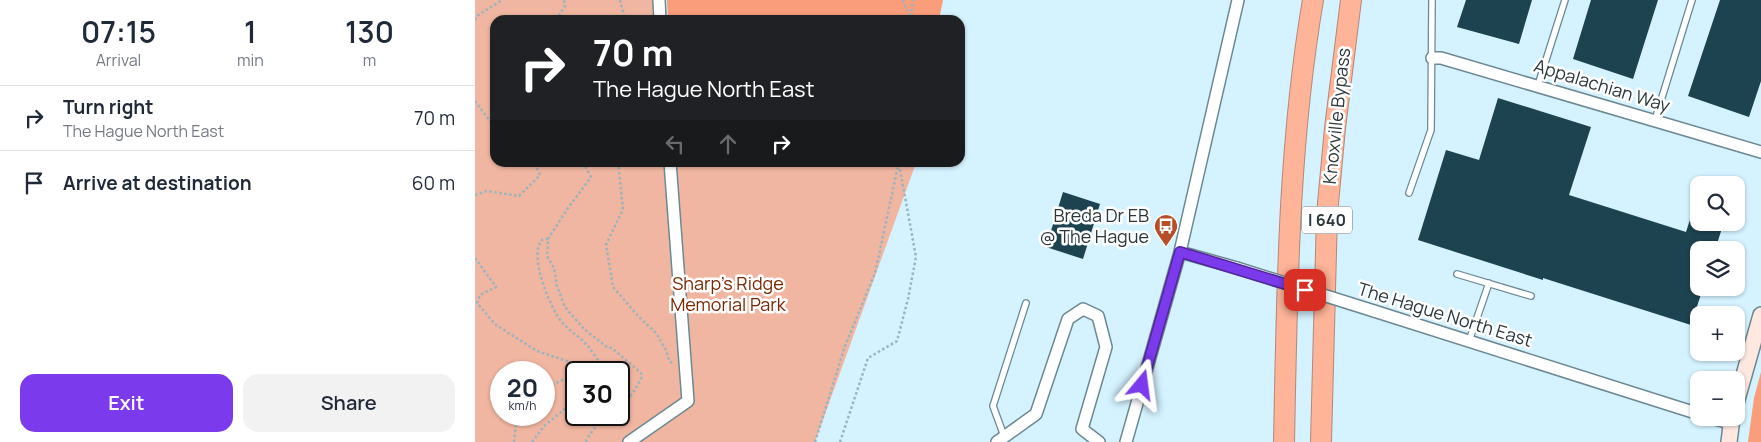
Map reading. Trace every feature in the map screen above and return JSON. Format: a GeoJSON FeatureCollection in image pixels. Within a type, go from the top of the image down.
{"type":"FeatureCollection","features":[{"type":"Feature","properties":{"kind":"highway","name":"I 640"},"geometry":{"type":"LineString","coordinates":[[1284,442],[1291,195],[1313,0]]}},
{"type":"Feature","properties":{"kind":"highway","name":"Knoxville Bypass"},"geometry":{"type":"LineString","coordinates":[[1321,442],[1327,214],[1335,128],[1351,0]]}},
{"type":"Feature","properties":{"kind":"street"},"geometry":{"type":"LineString","coordinates":[[659,0],[660,15]]}},
{"type":"Feature","properties":{"kind":"street"},"geometry":{"type":"LineString","coordinates":[[1126,442],[1180,252],[1238,0]]}},
{"type":"Feature","properties":{"kind":"street","name":"Appalachian Way"},"geometry":{"type":"LineString","coordinates":[[1432,58],[1441,58],[1538,85],[1761,152]]}},
{"type":"Feature","properties":{"kind":"street"},"geometry":{"type":"LineString","coordinates":[[629,442],[688,401],[671,167]]}},
{"type":"Feature","properties":{"kind":"street","name":"The Hague North East"},"geometry":{"type":"LineString","coordinates":[[1180,252],[1237,268],[1690,411]]}},
{"type":"Feature","properties":{"kind":"street"},"geometry":{"type":"LineString","coordinates":[[1000,439],[1036,414],[1068,319],[1083,309],[1098,316],[1107,347],[1082,429],[1099,442]]}},
{"type":"Feature","properties":{"kind":"street"},"geometry":{"type":"LineString","coordinates":[[1745,371],[1761,315]]}},
{"type":"Feature","properties":{"kind":"street"},"geometry":{"type":"LineString","coordinates":[[1729,442],[1730,426]]}},
{"type":"Feature","properties":{"kind":"lane"},"geometry":{"type":"LineString","coordinates":[[1409,194],[1431,130],[1432,0]]}},
{"type":"Feature","properties":{"kind":"lane"},"geometry":{"type":"LineString","coordinates":[[1538,85],[1565,0]]}},
{"type":"Feature","properties":{"kind":"lane"},"geometry":{"type":"LineString","coordinates":[[1655,120],[1692,0]]}},
{"type":"Feature","properties":{"kind":"lane"},"geometry":{"type":"LineString","coordinates":[[1457,274],[1531,296]]}},
{"type":"Feature","properties":{"kind":"lane"},"geometry":{"type":"LineString","coordinates":[[1469,341],[1489,283]]}},
{"type":"Feature","properties":{"kind":"lane"},"geometry":{"type":"LineString","coordinates":[[1000,439],[993,406],[1026,303]]}},
{"type":"Feature","properties":{"kind":"path"},"geometry":{"type":"LineString","coordinates":[[475,20],[477,16],[502,0]]}},
{"type":"Feature","properties":{"kind":"path"},"geometry":{"type":"LineString","coordinates":[[559,15],[565,6],[564,0]]}},
{"type":"Feature","properties":{"kind":"path"},"geometry":{"type":"LineString","coordinates":[[620,0],[624,15]]}},
{"type":"Feature","properties":{"kind":"path"},"geometry":{"type":"LineString","coordinates":[[903,0],[909,15]]}},
{"type":"Feature","properties":{"kind":"path"},"geometry":{"type":"LineString","coordinates":[[911,15],[913,0]]}},
{"type":"Feature","properties":{"kind":"path"},"geometry":{"type":"LineString","coordinates":[[475,101],[490,121]]}},
{"type":"Feature","properties":{"kind":"path"},"geometry":{"type":"LineString","coordinates":[[475,195],[487,191],[519,196],[540,175],[536,167]]}},
{"type":"Feature","properties":{"kind":"path"},"geometry":{"type":"LineString","coordinates":[[586,167],[591,177],[567,208],[548,239],[547,256],[554,268],[557,286],[565,307],[588,333],[599,339],[607,347],[612,348],[627,361]]}},
{"type":"Feature","properties":{"kind":"path"},"geometry":{"type":"LineString","coordinates":[[619,167],[623,209],[606,245],[613,287],[638,316],[656,333],[666,350],[669,361],[686,373]]}},
{"type":"Feature","properties":{"kind":"path"},"geometry":{"type":"LineString","coordinates":[[815,442],[845,346],[875,273],[898,167]]}},
{"type":"Feature","properties":{"kind":"path"},"geometry":{"type":"LineString","coordinates":[[840,442],[869,358],[897,341],[908,299],[916,257],[900,167]]}},
{"type":"Feature","properties":{"kind":"path"},"geometry":{"type":"LineString","coordinates":[[548,239],[543,239],[540,242],[536,254],[548,299],[563,324],[588,346],[600,361]]}},
{"type":"Feature","properties":{"kind":"path"},"geometry":{"type":"LineString","coordinates":[[475,258],[496,287],[480,296],[477,303],[497,325],[537,351],[567,361]]}},
{"type":"Feature","properties":{"kind":"path"},"geometry":{"type":"LineString","coordinates":[[630,364],[641,373],[641,376],[630,396]]}},
{"type":"Feature","properties":{"kind":"path"},"geometry":{"type":"LineString","coordinates":[[532,442],[544,426],[565,409]]}},
{"type":"Feature","properties":{"kind":"path"},"geometry":{"type":"LineString","coordinates":[[514,442],[516,426]]}},
{"type":"Feature","properties":{"kind":"path"},"geometry":{"type":"LineString","coordinates":[[586,442],[590,432],[595,426]]}},
{"type":"Feature","properties":{"kind":"green space","name":"Sharp's Ridge Memorial Park"},"geometry":{"type":"Polygon","coordinates":[[[475,0],[660,0],[663,15],[490,15],[490,167],[915,167],[815,442],[475,442],[475,0]]]}},
{"type":"Feature","properties":{"kind":"shaded area"},"geometry":{"type":"Polygon","coordinates":[[[667,0],[943,0],[940,15],[668,15],[667,0]]]}},
{"type":"Feature","properties":{"kind":"shaded area"},"geometry":{"type":"Polygon","coordinates":[[[1761,372],[1761,442],[1748,442],[1754,398],[1761,372]]]}},
{"type":"Feature","properties":{"kind":"building"},"geometry":{"type":"Polygon","coordinates":[[[1466,0],[1532,0],[1519,44],[1457,27],[1466,0]]]}},
{"type":"Feature","properties":{"kind":"building"},"geometry":{"type":"Polygon","coordinates":[[[1591,0],[1658,0],[1633,79],[1573,59],[1591,0]]]}},
{"type":"Feature","properties":{"kind":"building"},"geometry":{"type":"Polygon","coordinates":[[[1720,0],[1761,0],[1761,81],[1749,117],[1688,96],[1720,0]]]}},
{"type":"Feature","properties":{"kind":"building"},"geometry":{"type":"Polygon","coordinates":[[[1498,98],[1591,127],[1569,195],[1686,232],[1690,220],[1690,231],[1721,231],[1718,241],[1690,241],[1690,296],[1700,296],[1697,306],[1690,306],[1690,325],[1418,240],[1446,150],[1479,160],[1498,98]]]}},
{"type":"Feature","properties":{"kind":"building"},"geometry":{"type":"Polygon","coordinates":[[[1063,192],[1100,204],[1083,259],[1046,247],[1063,192]]]}},
{"type":"Feature","properties":{"kind":"place","name":"Breda Dr EB @ The Hague"},"geometry":{"type":"Point","coordinates":[1166,247]}},
{"type":"Feature","properties":{"kind":"route"},"geometry":{"type":"LineString","coordinates":[[1142,385],[1180,252],[1305,290]]}}]}
